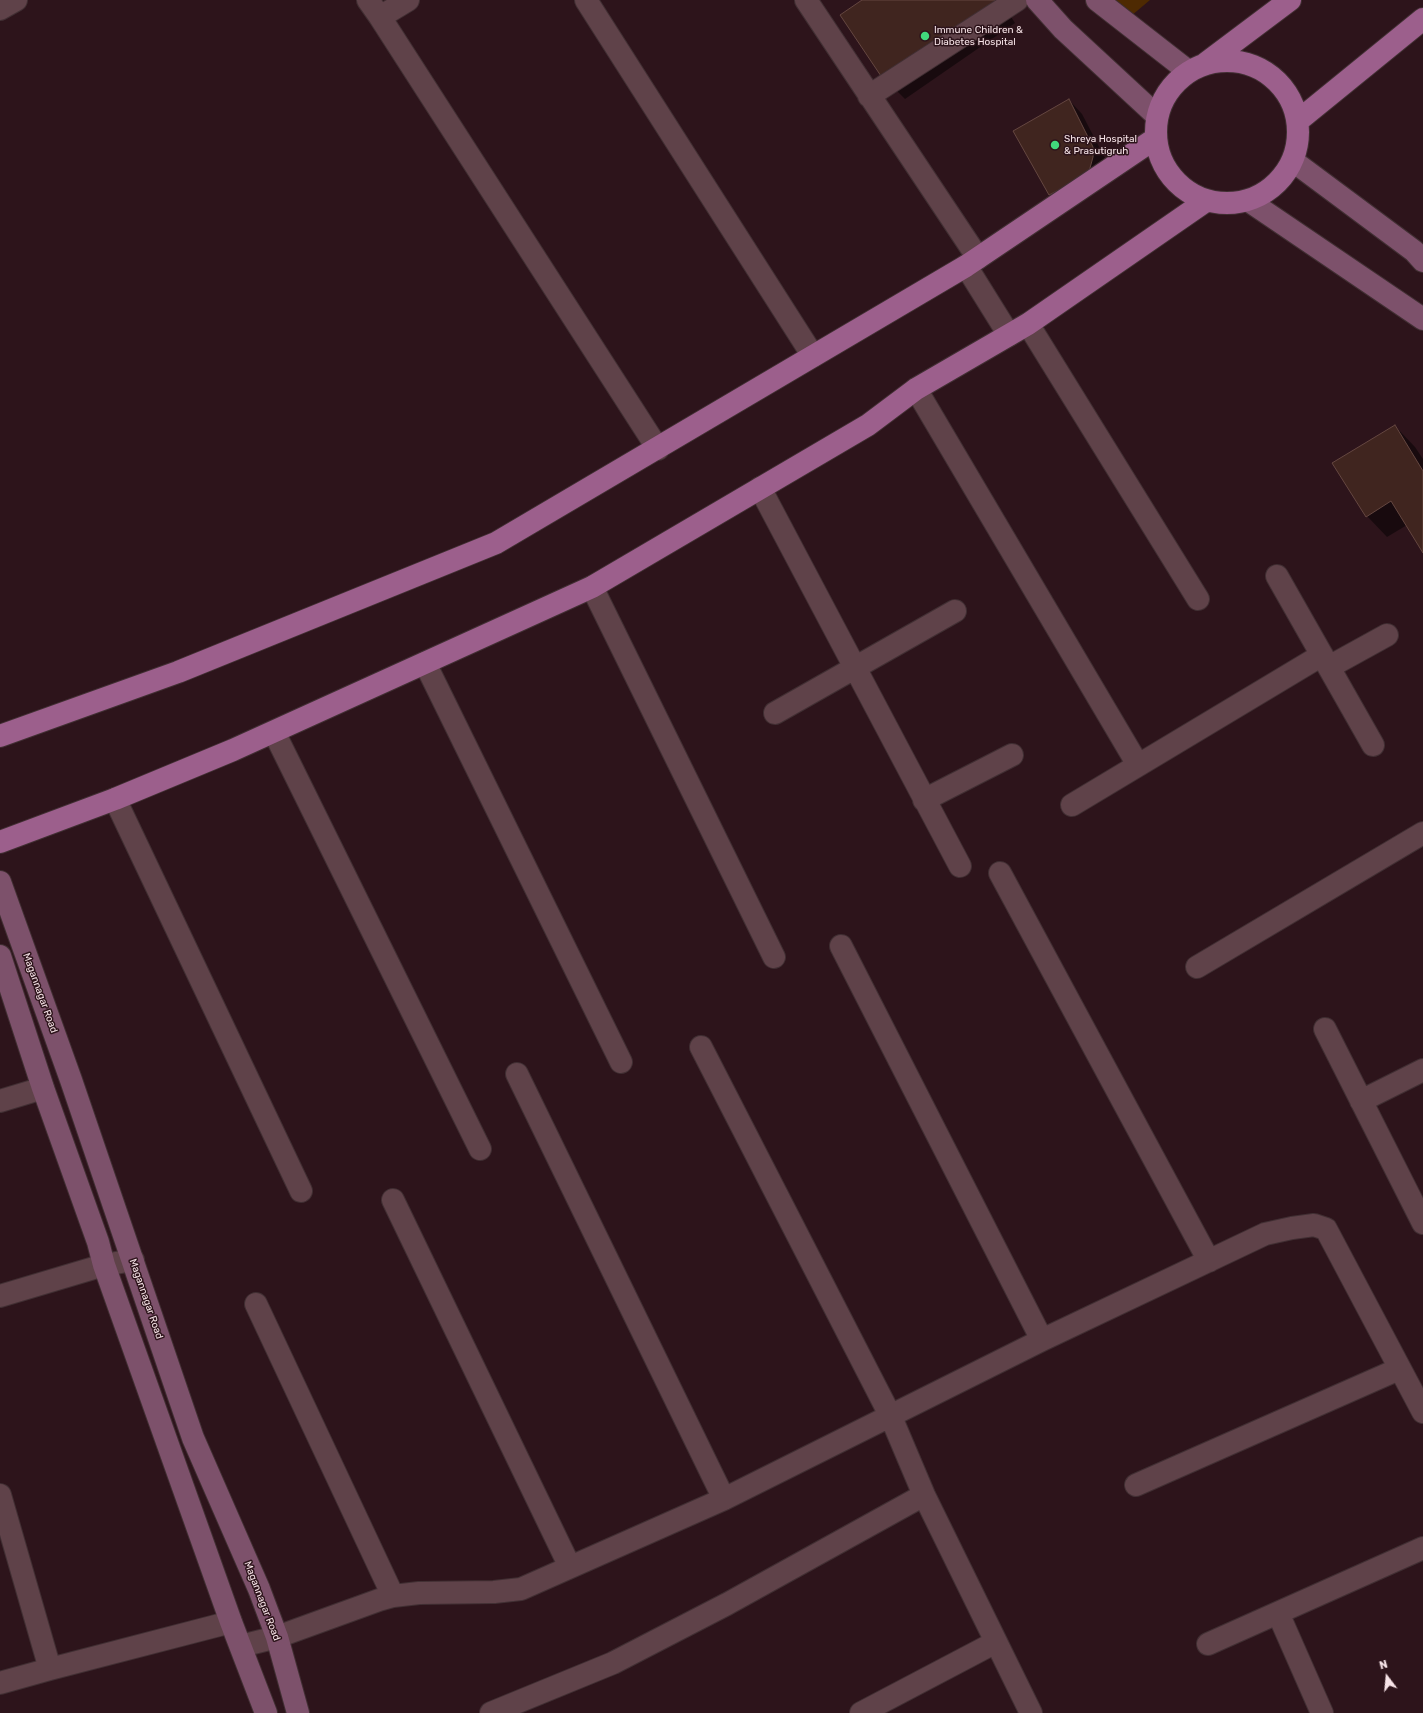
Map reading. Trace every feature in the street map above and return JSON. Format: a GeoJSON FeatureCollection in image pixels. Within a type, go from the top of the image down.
{"type":"FeatureCollection","features":[{"type":"Feature","properties":{"kind":"main road"},"geometry":{"type":"LineString","coordinates":[[1197,67],[1237,60],[1266,70],[1288,92],[1299,120],[1299,142],[1293,161],[1275,185],[1249,201],[1227,204],[1206,201],[1182,189],[1164,168],[1156,138],[1156,115],[1168,90],[1197,67],[1290,0]]}},
{"type":"Feature","properties":{"kind":"main road"},"geometry":{"type":"LineString","coordinates":[[1299,120],[1423,19]]}},
{"type":"Feature","properties":{"kind":"main road"},"geometry":{"type":"LineString","coordinates":[[0,736],[178,672],[496,543],[658,449],[972,262],[1156,138]]}},
{"type":"Feature","properties":{"kind":"main road"},"geometry":{"type":"LineString","coordinates":[[0,842],[114,799],[274,732],[592,587],[868,425],[916,389],[1028,324],[1206,201]]}},
{"type":"Feature","properties":{"kind":"street"},"geometry":{"type":"LineString","coordinates":[[0,9],[16,0]]}},
{"type":"Feature","properties":{"kind":"street"},"geometry":{"type":"LineString","coordinates":[[408,0],[374,8],[658,449]]}},
{"type":"Feature","properties":{"kind":"street"},"geometry":{"type":"LineString","coordinates":[[586,0],[813,356]]}},
{"type":"Feature","properties":{"kind":"street"},"geometry":{"type":"LineString","coordinates":[[806,0],[869,96],[972,262],[1009,335]]}},
{"type":"Feature","properties":{"kind":"street"},"geometry":{"type":"LineString","coordinates":[[869,96],[1017,0]]}},
{"type":"Feature","properties":{"kind":"street"},"geometry":{"type":"LineString","coordinates":[[1037,0],[1064,29],[1156,115]]}},
{"type":"Feature","properties":{"kind":"street"},"geometry":{"type":"LineString","coordinates":[[1097,0],[1197,67]]}},
{"type":"Feature","properties":{"kind":"street"},"geometry":{"type":"LineString","coordinates":[[1293,161],[1420,253]]}},
{"type":"Feature","properties":{"kind":"street"},"geometry":{"type":"LineString","coordinates":[[1249,201],[1423,319]]}},
{"type":"Feature","properties":{"kind":"street"},"geometry":{"type":"LineString","coordinates":[[1028,324],[1198,599]]}},
{"type":"Feature","properties":{"kind":"street"},"geometry":{"type":"LineString","coordinates":[[916,389],[1138,765]]}},
{"type":"Feature","properties":{"kind":"street"},"geometry":{"type":"LineString","coordinates":[[760,488],[960,866]]}},
{"type":"Feature","properties":{"kind":"street"},"geometry":{"type":"LineString","coordinates":[[1277,576],[1373,745]]}},
{"type":"Feature","properties":{"kind":"street"},"geometry":{"type":"LineString","coordinates":[[592,587],[774,957]]}},
{"type":"Feature","properties":{"kind":"street"},"geometry":{"type":"LineString","coordinates":[[775,713],[955,611]]}},
{"type":"Feature","properties":{"kind":"street"},"geometry":{"type":"LineString","coordinates":[[1072,805],[1138,765],[1325,661],[1387,635]]}},
{"type":"Feature","properties":{"kind":"street"},"geometry":{"type":"LineString","coordinates":[[425,663],[621,1062]]}},
{"type":"Feature","properties":{"kind":"street"},"geometry":{"type":"LineString","coordinates":[[274,732],[480,1149]]}},
{"type":"Feature","properties":{"kind":"street"},"geometry":{"type":"LineString","coordinates":[[924,800],[1012,755]]}},
{"type":"Feature","properties":{"kind":"street"},"geometry":{"type":"LineString","coordinates":[[114,799],[301,1191]]}},
{"type":"Feature","properties":{"kind":"street"},"geometry":{"type":"LineString","coordinates":[[1197,967],[1423,833]]}},
{"type":"Feature","properties":{"kind":"street"},"geometry":{"type":"LineString","coordinates":[[1000,873],[1209,1261]]}},
{"type":"Feature","properties":{"kind":"street","name":"Magannagar Road"},"geometry":{"type":"LineString","coordinates":[[0,882],[133,1260],[193,1438],[259,1589],[277,1638],[298,1713]]}},
{"type":"Feature","properties":{"kind":"street"},"geometry":{"type":"LineString","coordinates":[[841,946],[1042,1340]]}},
{"type":"Feature","properties":{"kind":"street"},"geometry":{"type":"LineString","coordinates":[[0,956],[43,1088],[98,1242],[104,1265],[231,1622],[266,1713]]}},
{"type":"Feature","properties":{"kind":"street"},"geometry":{"type":"LineString","coordinates":[[1325,1030],[1423,1223]]}},
{"type":"Feature","properties":{"kind":"street"},"geometry":{"type":"LineString","coordinates":[[701,1047],[891,1417],[924,1494],[1031,1713]]}},
{"type":"Feature","properties":{"kind":"street"},"geometry":{"type":"LineString","coordinates":[[1361,1101],[1423,1070]]}},
{"type":"Feature","properties":{"kind":"street"},"geometry":{"type":"LineString","coordinates":[[517,1074],[724,1499]]}},
{"type":"Feature","properties":{"kind":"street"},"geometry":{"type":"LineString","coordinates":[[0,1101],[43,1088]]}},
{"type":"Feature","properties":{"kind":"street"},"geometry":{"type":"LineString","coordinates":[[393,1200],[570,1567]]}},
{"type":"Feature","properties":{"kind":"street"},"geometry":{"type":"LineString","coordinates":[[241,1646],[277,1638],[378,1600],[393,1596],[418,1593],[494,1592],[521,1589],[724,1499],[891,1417],[1042,1340],[1265,1234],[1314,1225],[1326,1229],[1423,1412]]}},
{"type":"Feature","properties":{"kind":"street"},"geometry":{"type":"LineString","coordinates":[[0,1296],[104,1265],[133,1260]]}},
{"type":"Feature","properties":{"kind":"street"},"geometry":{"type":"LineString","coordinates":[[256,1304],[393,1596]]}},
{"type":"Feature","properties":{"kind":"street"},"geometry":{"type":"LineString","coordinates":[[1136,1485],[1399,1369]]}},
{"type":"Feature","properties":{"kind":"street"},"geometry":{"type":"LineString","coordinates":[[491,1713],[613,1663],[728,1604],[924,1494]]}},
{"type":"Feature","properties":{"kind":"street"},"geometry":{"type":"LineString","coordinates":[[0,1495],[50,1668]]}},
{"type":"Feature","properties":{"kind":"street"},"geometry":{"type":"LineString","coordinates":[[1208,1644],[1423,1548]]}},
{"type":"Feature","properties":{"kind":"street"},"geometry":{"type":"LineString","coordinates":[[1278,1613],[1322,1713]]}},
{"type":"Feature","properties":{"kind":"street"},"geometry":{"type":"LineString","coordinates":[[0,1683],[50,1668],[231,1622]]}},
{"type":"Feature","properties":{"kind":"street"},"geometry":{"type":"LineString","coordinates":[[861,1713],[996,1642]]}},
{"type":"Feature","properties":{"kind":"shaded area"},"geometry":{"type":"Polygon","coordinates":[[[1115,0],[1150,0],[1131,16],[1115,0]]]}},
{"type":"Feature","properties":{"kind":"building"},"geometry":{"type":"Polygon","coordinates":[[[862,0],[994,0],[996,2],[883,79],[840,15],[862,0]]]}},
{"type":"Feature","properties":{"kind":"building"},"geometry":{"type":"Polygon","coordinates":[[[1069,99],[1093,147],[1093,157],[1090,168],[1077,181],[1049,195],[1013,131],[1069,99]]]}},
{"type":"Feature","properties":{"kind":"building"},"geometry":{"type":"Polygon","coordinates":[[[1395,425],[1423,471],[1423,553],[1391,501],[1366,517],[1332,463],[1395,425]]]}},
{"type":"Feature","properties":{"kind":"place","name":"Immune Children & Diabetes Hospital"},"geometry":{"type":"Point","coordinates":[925,36]}},
{"type":"Feature","properties":{"kind":"place","name":"Shreya Hospital & Prasutigruh"},"geometry":{"type":"Point","coordinates":[1055,145]}}]}
